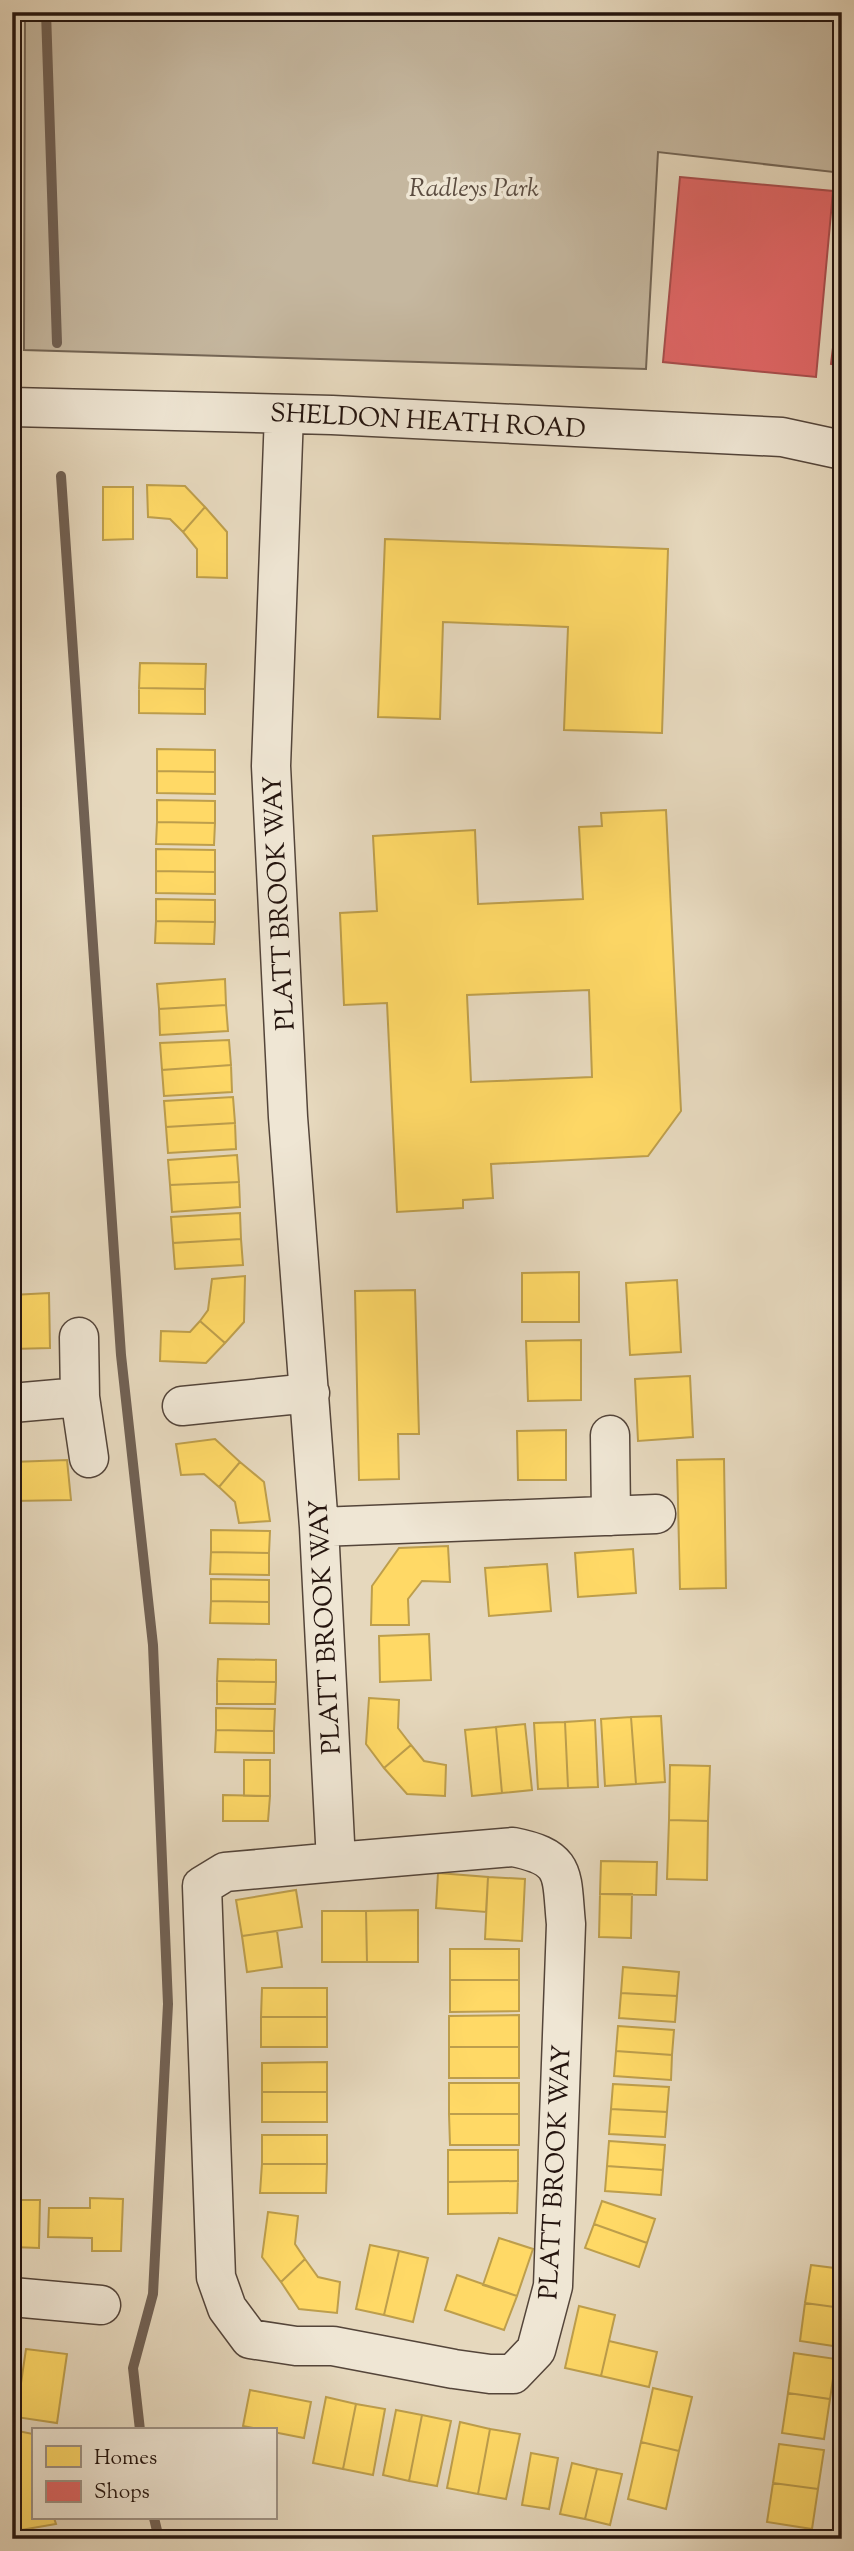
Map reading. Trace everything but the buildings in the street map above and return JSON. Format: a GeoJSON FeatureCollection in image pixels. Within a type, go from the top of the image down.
{"type":"FeatureCollection","features":[{"type":"Feature","properties":{"kind":"street","name":"SHELDON HEATH ROAD"},"geometry":{"type":"LineString","coordinates":[[12,407],[284,414],[782,437],[842,450]]}},
{"type":"Feature","properties":{"kind":"street","name":"PLATT BROOK WAY"},"geometry":{"type":"LineString","coordinates":[[284,414],[271,766],[288,1117],[319,1527],[336,1862]]}},
{"type":"Feature","properties":{"kind":"street"},"geometry":{"type":"LineString","coordinates":[[79,1337],[80,1397],[89,1458]]}},
{"type":"Feature","properties":{"kind":"street"},"geometry":{"type":"LineString","coordinates":[[182,1406],[310,1393]]}},
{"type":"Feature","properties":{"kind":"street"},"geometry":{"type":"LineString","coordinates":[[12,1404],[80,1397]]}},
{"type":"Feature","properties":{"kind":"street"},"geometry":{"type":"LineString","coordinates":[[610,1435],[611,1516]]}},
{"type":"Feature","properties":{"kind":"street"},"geometry":{"type":"LineString","coordinates":[[319,1527],[656,1514]]}},
{"type":"Feature","properties":{"kind":"street","name":"PLATT BROOK WAY"},"geometry":{"type":"LineString","coordinates":[[513,1847],[537,1852],[555,1864],[562,1882],[566,1924],[552,2286],[536,2350],[513,2374],[454,2369],[333,2346],[296,2346],[250,2339],[227,2308],[223,2298],[216,2277],[202,1886],[225,1872],[336,1862],[513,1847]]}},
{"type":"Feature","properties":{"kind":"street"},"geometry":{"type":"LineString","coordinates":[[12,2297],[101,2305]]}},
{"type":"Feature","properties":{"kind":"green space","name":"Radleys Park"},"geometry":{"type":"Polygon","coordinates":[[[25,12],[842,12],[842,173],[658,152],[646,369],[24,350],[25,12]]]}},
{"type":"Feature","properties":{"kind":"waterway"},"geometry":{"type":"LineString","coordinates":[[46,12],[57,343]]}},
{"type":"Feature","properties":{"kind":"waterway"},"geometry":{"type":"LineString","coordinates":[[61,476],[121,1355],[153,1645],[168,2004],[153,2294],[133,2368],[140,2428]]}},
{"type":"Feature","properties":{"kind":"waterway"},"geometry":{"type":"LineString","coordinates":[[154,2520],[159,2539]]}}]}
